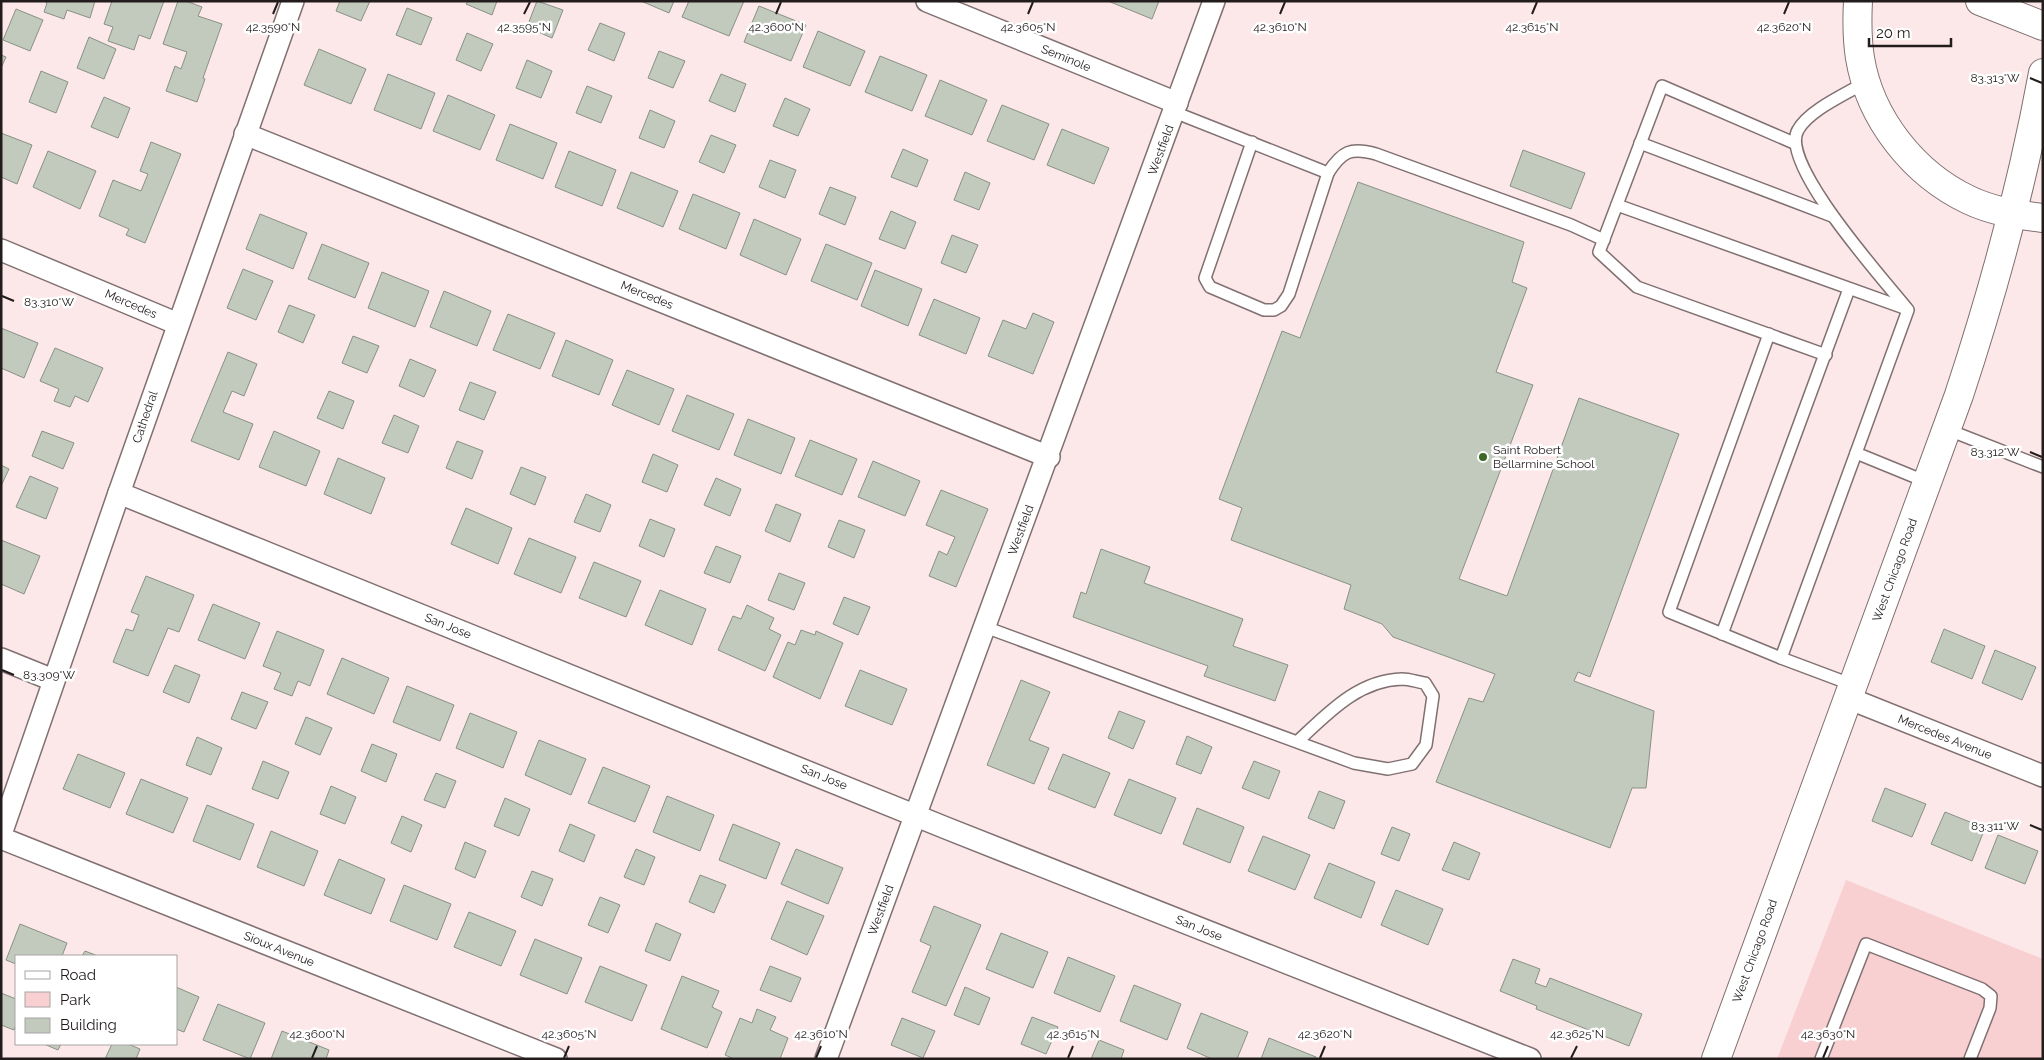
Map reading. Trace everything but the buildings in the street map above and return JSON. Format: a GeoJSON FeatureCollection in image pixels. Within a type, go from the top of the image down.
{"type":"FeatureCollection","features":[{"type":"Feature","properties":{"kind":"street","name":"Cathedral"},"geometry":{"type":"LineString","coordinates":[[1,834],[53,680],[293,1]]}},
{"type":"Feature","properties":{"kind":"street","name":"Seminole"},"geometry":{"type":"LineString","coordinates":[[927,1],[1176,108]]}},
{"type":"Feature","properties":{"kind":"street","name":"Westfield"},"geometry":{"type":"LineString","coordinates":[[826,1059],[1214,1]]}},
{"type":"Feature","properties":{"kind":"street"},"geometry":{"type":"LineString","coordinates":[[1858,1],[1857,37],[1866,82],[1880,117],[1902,148],[1935,179],[1969,200],[2012,214],[2043,218]]}},
{"type":"Feature","properties":{"kind":"street"},"geometry":{"type":"LineString","coordinates":[[1980,1],[2043,26]]}},
{"type":"Feature","properties":{"kind":"street","name":"West Chicago Road"},"geometry":{"type":"LineString","coordinates":[[1719,1058],[1989,305],[2032,134],[2043,73]]}},
{"type":"Feature","properties":{"kind":"street","name":"Mercedes"},"geometry":{"type":"LineString","coordinates":[[245,134],[1048,457]]}},
{"type":"Feature","properties":{"kind":"street","name":"Mercedes"},"geometry":{"type":"LineString","coordinates":[[1,250],[178,324]]}},
{"type":"Feature","properties":{"kind":"street","name":"San Jose"},"geometry":{"type":"LineString","coordinates":[[119,493],[916,815],[1530,1059]]}},
{"type":"Feature","properties":{"kind":"street"},"geometry":{"type":"LineString","coordinates":[[1,659],[53,680]]}},
{"type":"Feature","properties":{"kind":"street","name":"Mercedes Avenue"},"geometry":{"type":"LineString","coordinates":[[1850,692],[2043,776]]}},
{"type":"Feature","properties":{"kind":"street","name":"Sioux Avenue"},"geometry":{"type":"LineString","coordinates":[[1,838],[556,1059]]}},
{"type":"Feature","properties":{"kind":"lane"},"geometry":{"type":"LineString","coordinates":[[1866,82],[1810,116],[1797,131],[1794,143],[1799,162],[1832,216],[1908,310]]}},
{"type":"Feature","properties":{"kind":"lane"},"geometry":{"type":"LineString","coordinates":[[1794,143],[1662,86],[1599,252],[1637,287],[1826,355]]}},
{"type":"Feature","properties":{"kind":"lane"},"geometry":{"type":"LineString","coordinates":[[1176,108],[1328,173]]}},
{"type":"Feature","properties":{"kind":"lane"},"geometry":{"type":"LineString","coordinates":[[1252,142],[1205,278],[1210,288],[1264,310],[1274,310],[1281,306],[1289,294],[1328,173],[1339,157],[1358,149],[1571,225],[1604,240]]}},
{"type":"Feature","properties":{"kind":"lane"},"geometry":{"type":"LineString","coordinates":[[1640,143],[1832,216]]}},
{"type":"Feature","properties":{"kind":"lane"},"geometry":{"type":"LineString","coordinates":[[1617,205],[1908,310]]}},
{"type":"Feature","properties":{"kind":"lane"},"geometry":{"type":"LineString","coordinates":[[1722,634],[1849,289]]}},
{"type":"Feature","properties":{"kind":"lane"},"geometry":{"type":"LineString","coordinates":[[1781,658],[1908,310]]}},
{"type":"Feature","properties":{"kind":"lane"},"geometry":{"type":"LineString","coordinates":[[1769,334],[1669,612],[1781,658],[1850,692]]}},
{"type":"Feature","properties":{"kind":"lane"},"geometry":{"type":"LineString","coordinates":[[1946,429],[2043,467]]}},
{"type":"Feature","properties":{"kind":"lane"},"geometry":{"type":"LineString","coordinates":[[1856,453],[1927,482]]}},
{"type":"Feature","properties":{"kind":"lane"},"geometry":{"type":"LineString","coordinates":[[985,627],[1297,742],[1354,763],[1388,769],[1412,764],[1426,745],[1433,696],[1425,683],[1402,679],[1377,683],[1340,702],[1297,742]]}},
{"type":"Feature","properties":{"kind":"lane"},"geometry":{"type":"LineString","coordinates":[[1821,1059],[1866,944],[1982,990],[1991,996],[1990,1008],[1970,1059]]}},
{"type":"Feature","properties":{"kind":"green space"},"geometry":{"type":"Polygon","coordinates":[[[1846,880],[2043,959],[2043,1059],[1777,1059],[1846,880]]]}},
{"type":"Feature","properties":{"kind":"place","name":"Saint Robert Bellarmine School"},"geometry":{"type":"Point","coordinates":[1483,457]}}]}
